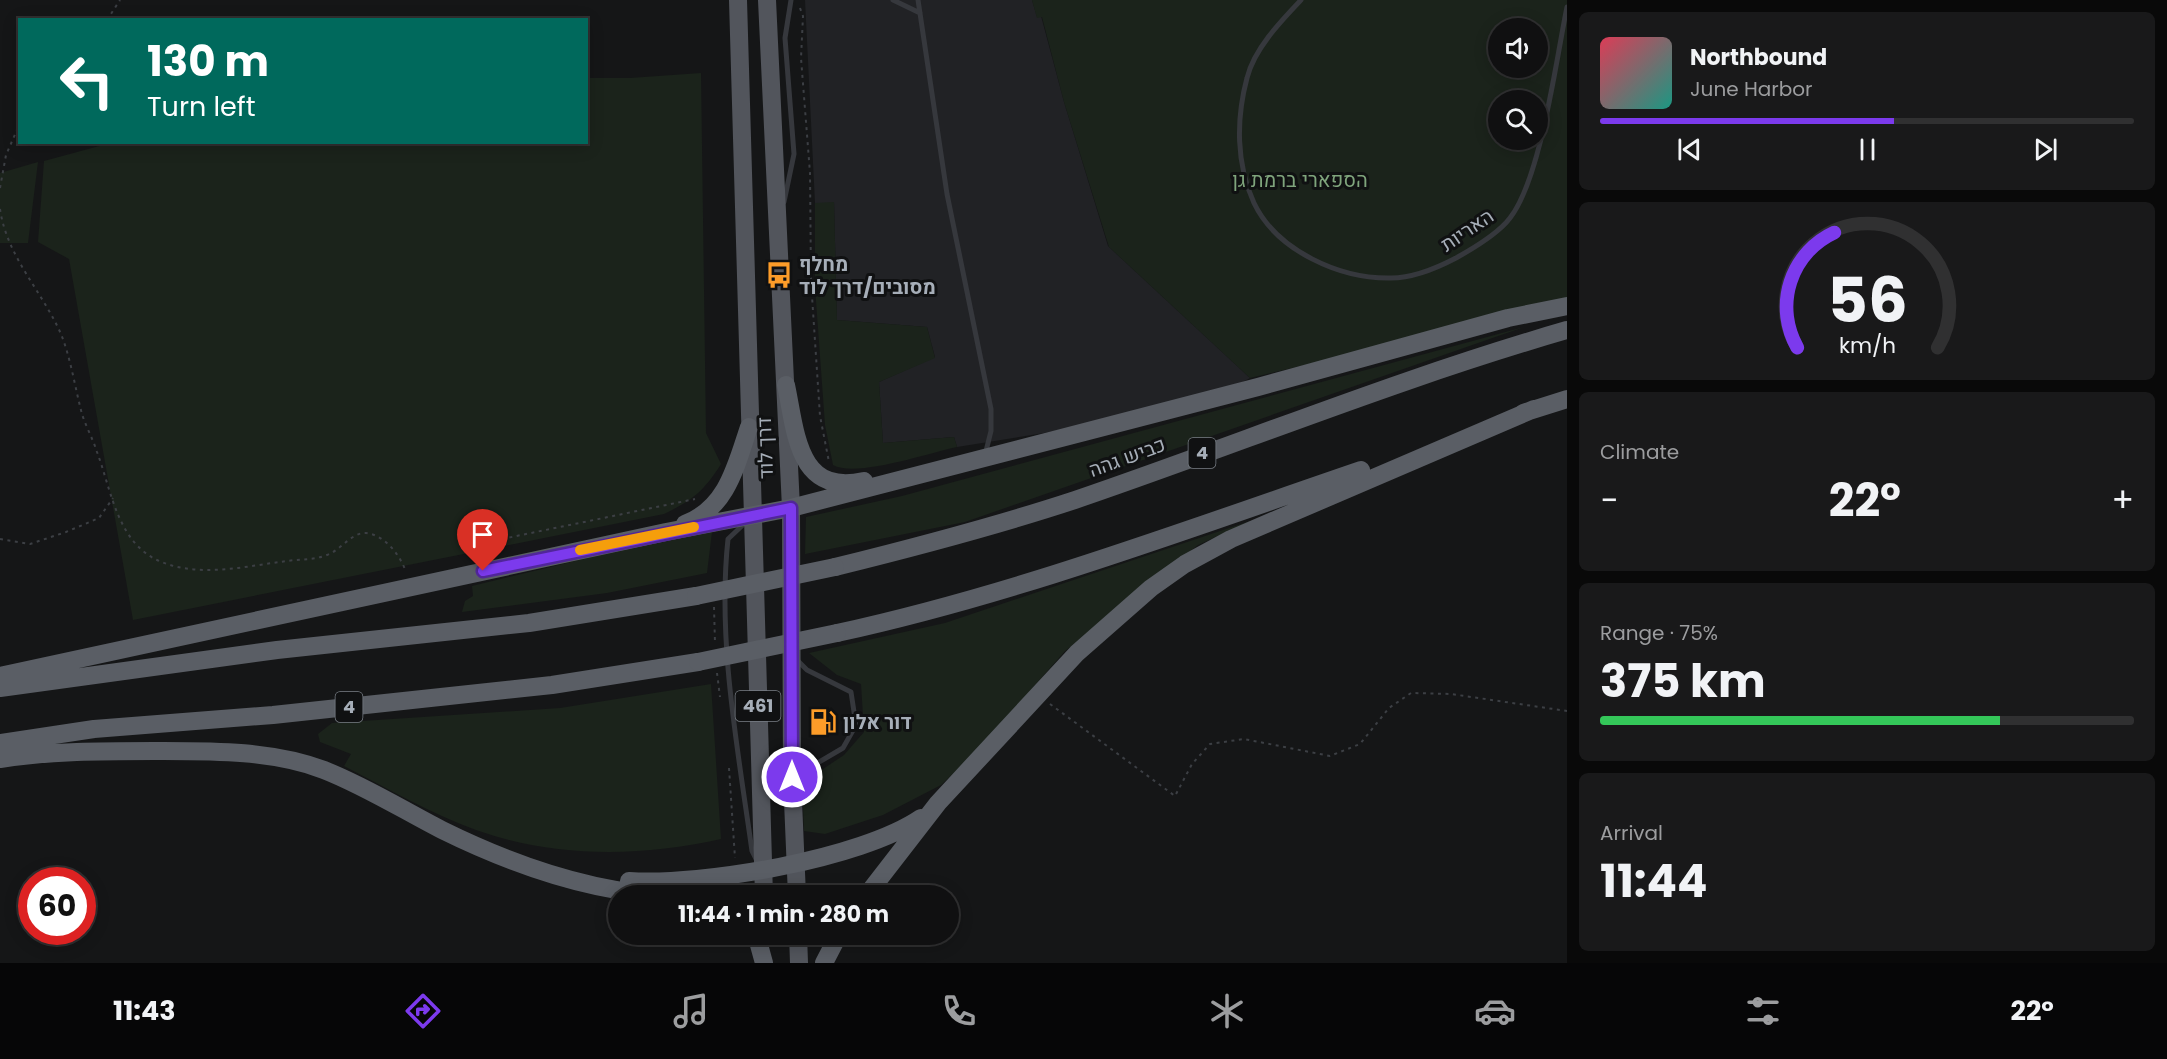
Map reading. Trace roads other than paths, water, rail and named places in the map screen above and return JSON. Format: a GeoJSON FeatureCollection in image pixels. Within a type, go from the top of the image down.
{"type":"FeatureCollection","features":[{"type":"Feature","properties":{"kind":"highway"},"geometry":{"type":"LineString","coordinates":[[0,676],[410,586],[791,508],[1508,318],[1567,306]]}},
{"type":"Feature","properties":{"kind":"highway","name":"כביש גהה"},"geometry":{"type":"LineString","coordinates":[[0,688],[277,650],[529,623],[696,596],[835,567],[919,546],[1075,500],[1314,412],[1493,351],[1567,330]]}},
{"type":"Feature","properties":{"kind":"highway"},"geometry":{"type":"LineString","coordinates":[[786,385],[799,447],[810,471],[820,478],[856,483],[986,451],[1062,438]]}},
{"type":"Feature","properties":{"kind":"highway","name":"4"},"geometry":{"type":"LineString","coordinates":[[0,743],[94,729],[273,715],[541,686],[661,670],[837,633],[944,608],[1122,553],[1567,399]]}},
{"type":"Feature","properties":{"kind":"highway"},"geometry":{"type":"LineString","coordinates":[[558,875],[667,882],[710,878],[797,861],[894,834],[920,819],[938,803],[1077,653],[1151,588],[1185,564],[1231,539],[1297,509],[1534,409]]}},
{"type":"Feature","properties":{"kind":"highway"},"geometry":{"type":"LineString","coordinates":[[666,532],[705,513],[724,492],[731,481],[749,428]]}},
{"type":"Feature","properties":{"kind":"highway"},"geometry":{"type":"LineString","coordinates":[[0,759],[31,754],[208,751],[300,762],[326,771],[445,831],[558,875],[608,888]]}},
{"type":"Feature","properties":{"kind":"highway"},"geometry":{"type":"LineString","coordinates":[[875,885],[938,803]]}},
{"type":"Feature","properties":{"kind":"highway"},"geometry":{"type":"LineString","coordinates":[[759,945],[765,963]]}},
{"type":"Feature","properties":{"kind":"highway"},"geometry":{"type":"LineString","coordinates":[[824,963],[833,945]]}},
{"type":"Feature","properties":{"kind":"main road","name":"דרך לוד"},"geometry":{"type":"LineString","coordinates":[[738,0],[764,885]]}},
{"type":"Feature","properties":{"kind":"main road","name":"דרך לוד"},"geometry":{"type":"LineString","coordinates":[[766,0],[791,508],[792,777],[797,885]]}},
{"type":"Feature","properties":{"kind":"main road"},"geometry":{"type":"LineString","coordinates":[[765,945],[765,963]]}},
{"type":"Feature","properties":{"kind":"main road"},"geometry":{"type":"LineString","coordinates":[[798,945],[799,963]]}},
{"type":"Feature","properties":{"kind":"lane"},"geometry":{"type":"LineString","coordinates":[[777,236],[794,154],[785,38],[791,0]]}},
{"type":"Feature","properties":{"kind":"lane"},"geometry":{"type":"LineString","coordinates":[[893,0],[920,13]]}},
{"type":"Feature","properties":{"kind":"lane"},"geometry":{"type":"LineString","coordinates":[[918,0],[947,194],[991,409],[991,431],[986,451]]}},
{"type":"Feature","properties":{"kind":"lane","name":"האריות"},"geometry":{"type":"LineString","coordinates":[[1300,1],[1263,46],[1247,76],[1238,128],[1243,173],[1255,204],[1272,229],[1303,254],[1341,272],[1392,278],[1435,269],[1474,248],[1510,218],[1527,183],[1539,143],[1567,7]]}},
{"type":"Feature","properties":{"kind":"lane"},"geometry":{"type":"LineString","coordinates":[[752,517],[728,540],[726,574],[729,682],[752,851],[763,868]]}},
{"type":"Feature","properties":{"kind":"lane"},"geometry":{"type":"LineString","coordinates":[[792,654],[807,670],[852,692],[856,725],[843,748],[792,777]]}},
{"type":"Feature","properties":{"kind":"place","name":"מחלף מסובים/דרך לוד"},"geometry":{"type":"Point","coordinates":[779,275]}},
{"type":"Feature","properties":{"kind":"place","name":"דור אלון"},"geometry":{"type":"Point","coordinates":[823,722]}},
{"type":"Feature","properties":{"kind":"park label","name":"הספארי ברמת גן"},"geometry":{"type":"Point","coordinates":[1300,180]}}]}
